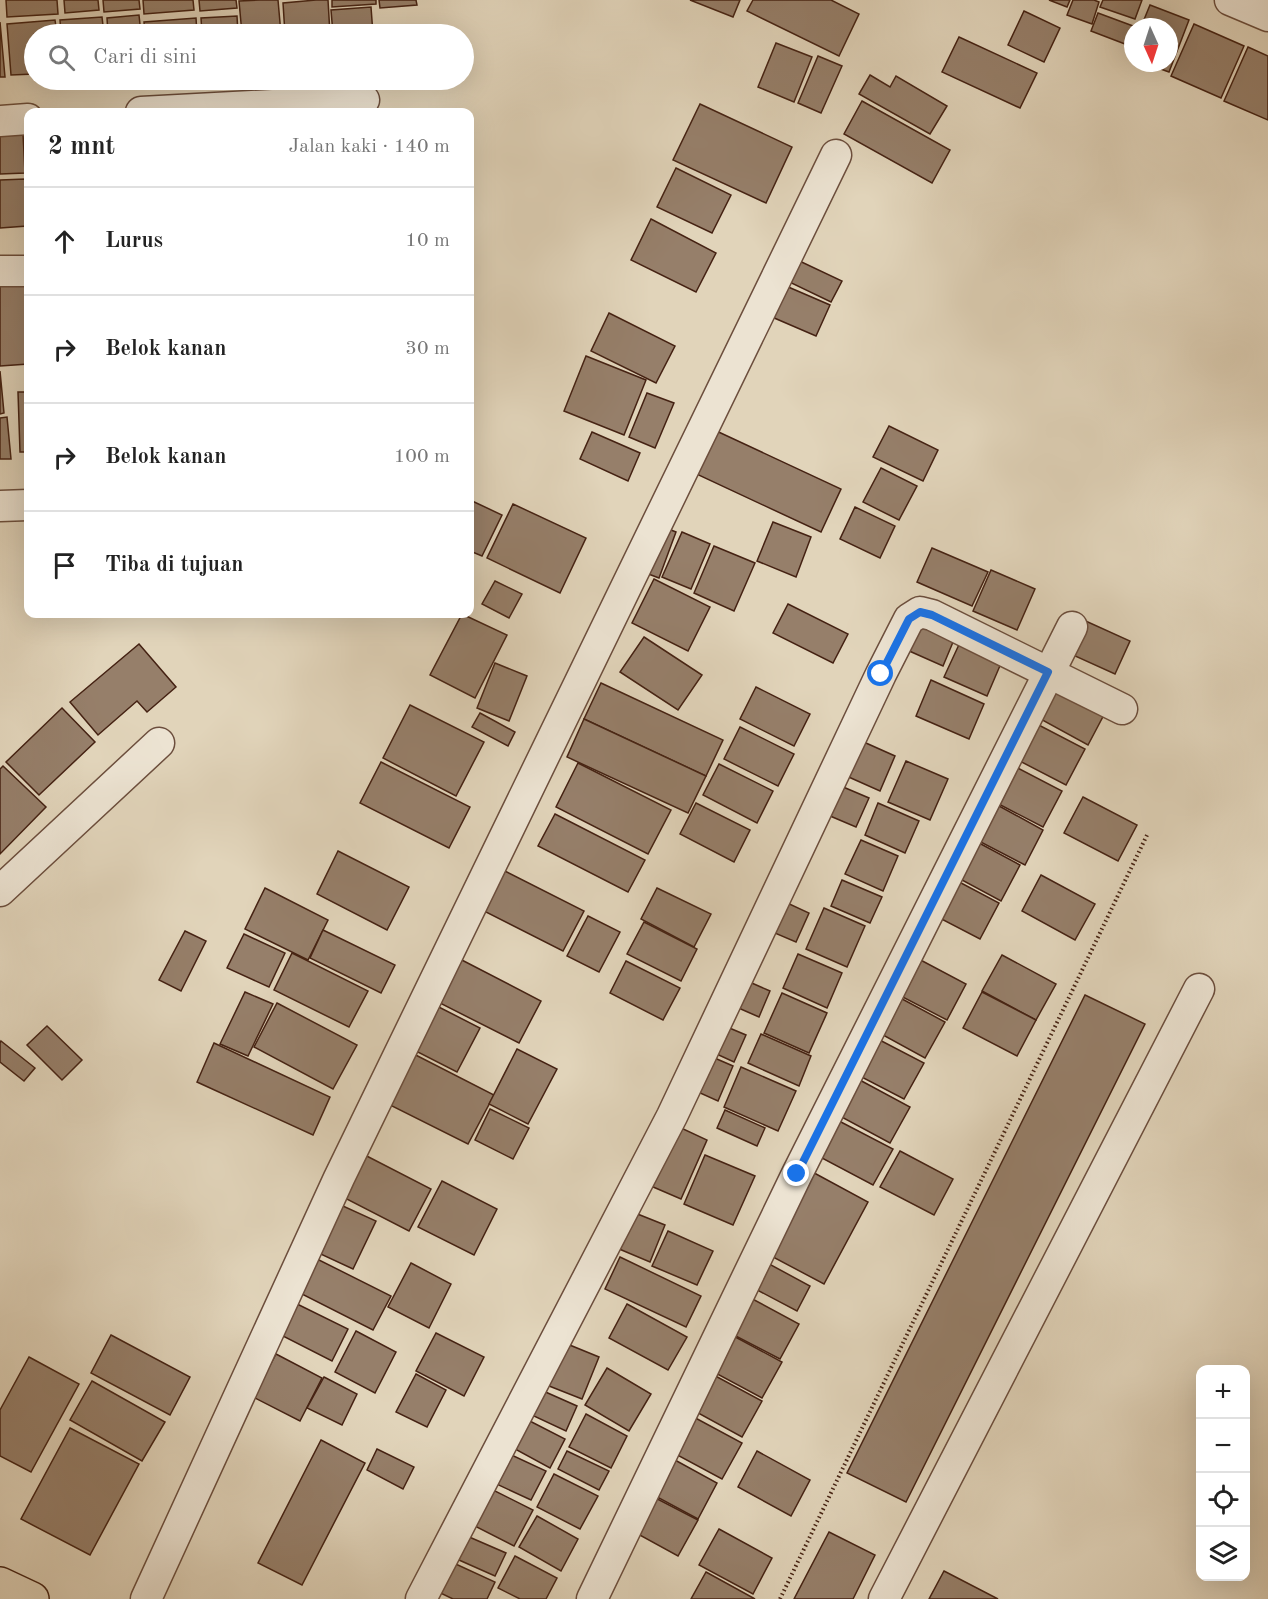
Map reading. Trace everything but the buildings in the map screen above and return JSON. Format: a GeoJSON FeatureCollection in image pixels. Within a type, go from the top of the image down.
{"type":"FeatureCollection","features":[{"type":"Feature","properties":{"kind":"main road"},"geometry":{"type":"LineString","coordinates":[[0,1584],[32,1599]]}},
{"type":"Feature","properties":{"kind":"street"},"geometry":{"type":"LineString","coordinates":[[1230,0],[1268,16]]}},
{"type":"Feature","properties":{"kind":"street"},"geometry":{"type":"LineString","coordinates":[[215,108],[364,100]]}},
{"type":"Feature","properties":{"kind":"street"},"geometry":{"type":"LineString","coordinates":[[0,121],[24,119]]}},
{"type":"Feature","properties":{"kind":"street"},"geometry":{"type":"LineString","coordinates":[[146,1599],[339,1178],[836,155]]}},
{"type":"Feature","properties":{"kind":"street"},"geometry":{"type":"LineString","coordinates":[[0,272],[24,271]]}},
{"type":"Feature","properties":{"kind":"street"},"geometry":{"type":"LineString","coordinates":[[0,506],[24,505]]}},
{"type":"Feature","properties":{"kind":"street"},"geometry":{"type":"LineString","coordinates":[[421,1599],[672,1116],[909,619],[920,612],[932,615],[1122,709]]}},
{"type":"Feature","properties":{"kind":"street"},"geometry":{"type":"LineString","coordinates":[[592,1599],[797,1174],[1072,627]]}},
{"type":"Feature","properties":{"kind":"street"},"geometry":{"type":"LineString","coordinates":[[0,891],[159,743]]}},
{"type":"Feature","properties":{"kind":"street"},"geometry":{"type":"LineString","coordinates":[[884,1599],[1199,989]]}},
{"type":"Feature","properties":{"kind":"path"},"geometry":{"type":"LineString","coordinates":[[780,1599],[1148,833]]}},
{"type":"Feature","properties":{"kind":"route"},"geometry":{"type":"LineString","coordinates":[[797,1174],[1048,672],[932,615],[920,612],[909,619],[881,674]]}}]}
